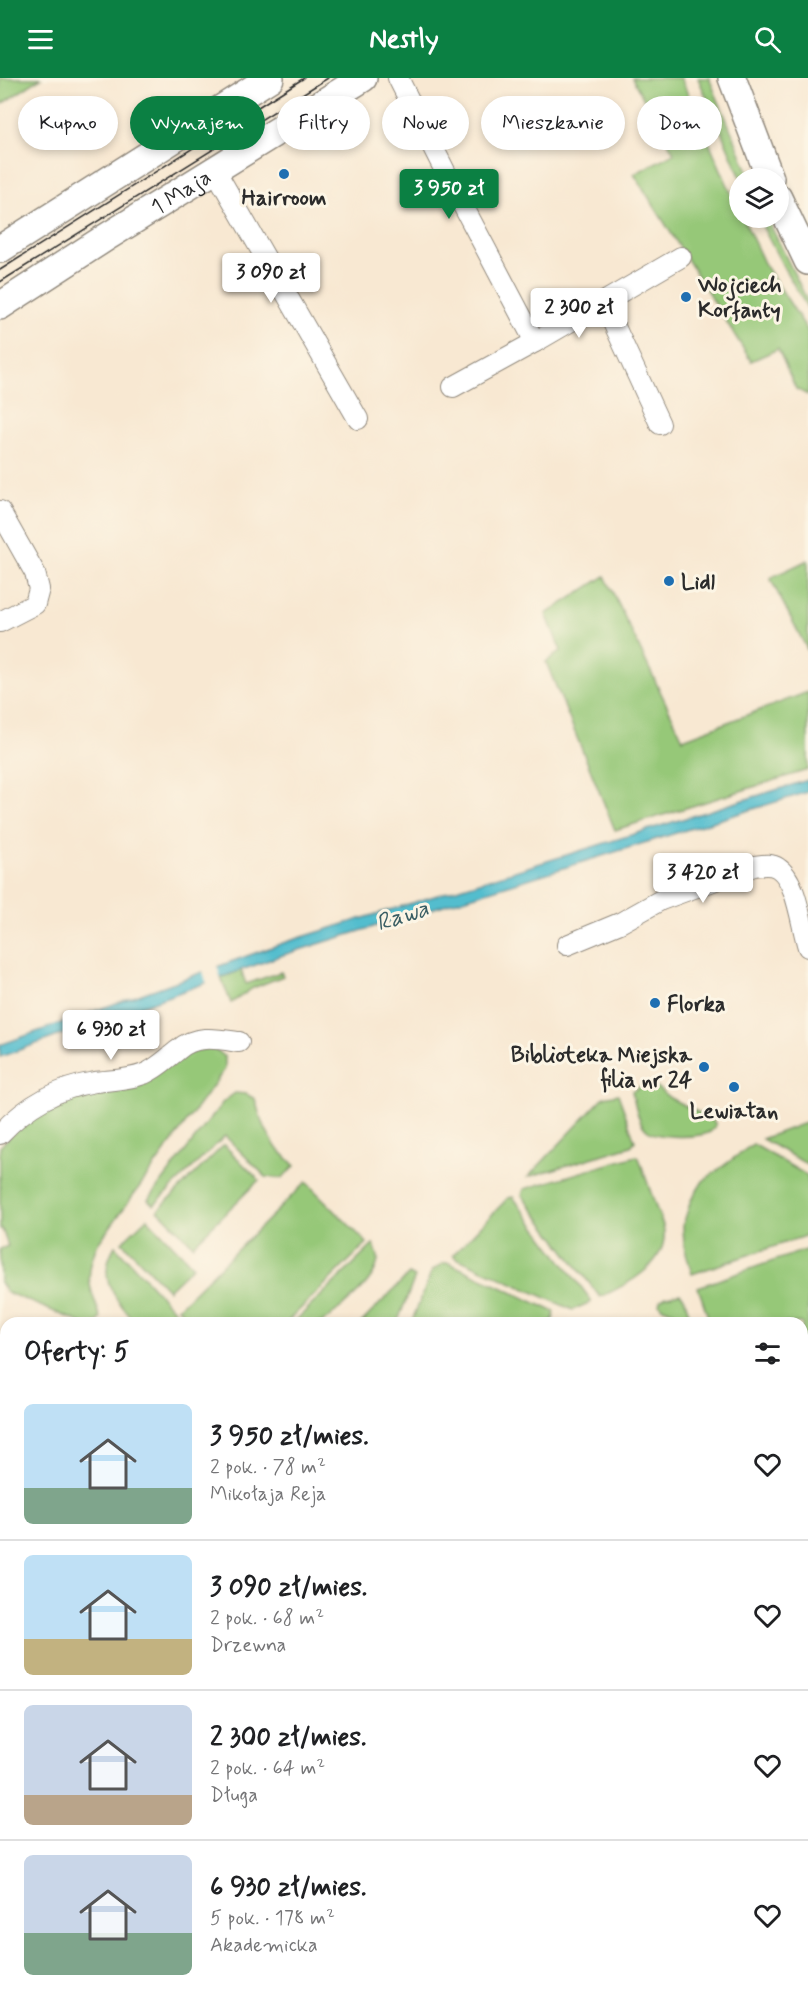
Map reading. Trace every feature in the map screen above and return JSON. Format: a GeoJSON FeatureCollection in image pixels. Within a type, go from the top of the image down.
{"type":"FeatureCollection","features":[{"type":"Feature","properties":{"kind":"street"},"geometry":{"type":"LineString","coordinates":[[0,249],[270,78]]}},
{"type":"Feature","properties":{"kind":"street","name":"1 Maja"},"geometry":{"type":"LineString","coordinates":[[0,306],[363,78]]}},
{"type":"Feature","properties":{"kind":"street"},"geometry":{"type":"LineString","coordinates":[[398,78],[535,342]]}},
{"type":"Feature","properties":{"kind":"street"},"geometry":{"type":"LineString","coordinates":[[732,78],[766,168]]}},
{"type":"Feature","properties":{"kind":"street"},"geometry":{"type":"LineString","coordinates":[[215,170],[358,419]]}},
{"type":"Feature","properties":{"kind":"street"},"geometry":{"type":"LineString","coordinates":[[789,221],[808,261]]}},
{"type":"Feature","properties":{"kind":"street"},"geometry":{"type":"LineString","coordinates":[[453,387],[604,303],[681,257]]}},
{"type":"Feature","properties":{"kind":"street"},"geometry":{"type":"LineString","coordinates":[[604,303],[660,424]]}},
{"type":"Feature","properties":{"kind":"street"},"geometry":{"type":"LineString","coordinates":[[0,511],[35,573],[39,589],[35,604],[0,622]]}},
{"type":"Feature","properties":{"kind":"street"},"geometry":{"type":"LineString","coordinates":[[567,945],[620,923],[662,900],[754,866],[767,864],[777,867],[784,873],[795,896],[808,947]]}},
{"type":"Feature","properties":{"kind":"street"},"geometry":{"type":"LineString","coordinates":[[0,1134],[24,1111],[65,1089],[143,1074],[156,1069],[185,1044],[195,1040],[214,1039],[239,1042]]}},
{"type":"Feature","properties":{"kind":"green space"},"geometry":{"type":"Polygon","coordinates":[[[0,78],[41,78],[0,105],[0,78]]]}},
{"type":"Feature","properties":{"kind":"green space"},"geometry":{"type":"Polygon","coordinates":[[[632,78],[681,78],[689,96],[642,96],[632,78]]]}},
{"type":"Feature","properties":{"kind":"green space"},"geometry":{"type":"Polygon","coordinates":[[[698,78],[709,78],[717,96],[706,96],[698,78]]]}},
{"type":"Feature","properties":{"kind":"green space"},"geometry":{"type":"Polygon","coordinates":[[[722,109],[747,168],[737,168],[722,134],[722,109]]]}},
{"type":"Feature","properties":{"kind":"green space"},"geometry":{"type":"Polygon","coordinates":[[[672,150],[712,150],[729,188],[729,228],[748,228],[764,263],[808,331],[808,395],[796,389],[778,349],[751,361],[634,174],[674,153],[672,150]]]}},
{"type":"Feature","properties":{"kind":"green space"},"geometry":{"type":"Polygon","coordinates":[[[763,228],[772,228],[808,302],[808,309],[763,228]]]}},
{"type":"Feature","properties":{"kind":"green space"},"geometry":{"type":"Polygon","coordinates":[[[808,560],[808,651],[770,578],[808,560]]]}},
{"type":"Feature","properties":{"kind":"green space"},"geometry":{"type":"Polygon","coordinates":[[[605,576],[683,739],[808,692],[808,770],[615,830],[546,662],[561,651],[546,614],[605,576]]]}},
{"type":"Feature","properties":{"kind":"green space"},"geometry":{"type":"Polygon","coordinates":[[[241,970],[246,984],[281,972],[283,976],[253,988],[231,1003],[221,978],[241,970]]]}},
{"type":"Feature","properties":{"kind":"green space"},"geometry":{"type":"Polygon","coordinates":[[[208,1048],[218,1051],[225,1057],[225,1069],[97,1245],[89,1275],[91,1290],[101,1317],[67,1317],[6,1292],[0,1282],[0,1249],[8,1246],[2,1229],[0,1229],[0,1147],[25,1122],[53,1104],[75,1096],[116,1088],[172,1059],[208,1048]]]}},
{"type":"Feature","properties":{"kind":"green space"},"geometry":{"type":"Polygon","coordinates":[[[650,1082],[670,1098],[713,1120],[716,1125],[705,1134],[688,1136],[660,1135],[648,1131],[639,1118],[632,1091],[650,1082]]]}},
{"type":"Feature","properties":{"kind":"green space"},"geometry":{"type":"Polygon","coordinates":[[[235,1093],[246,1094],[255,1099],[262,1123],[276,1147],[295,1166],[282,1178],[266,1177],[225,1136],[154,1205],[148,1200],[223,1102],[235,1093]]]}},
{"type":"Feature","properties":{"kind":"green space"},"geometry":{"type":"Polygon","coordinates":[[[618,1094],[635,1141],[631,1146],[528,1177],[604,1097],[618,1094]]]}},
{"type":"Feature","properties":{"kind":"green space"},"geometry":{"type":"Polygon","coordinates":[[[808,1123],[808,1165],[762,1139],[802,1124],[808,1123]]]}},
{"type":"Feature","properties":{"kind":"green space"},"geometry":{"type":"Polygon","coordinates":[[[753,1144],[808,1176],[808,1235],[692,1274],[684,1246],[683,1225],[691,1200],[703,1181],[753,1144]]]}},
{"type":"Feature","properties":{"kind":"green space"},"geometry":{"type":"Polygon","coordinates":[[[224,1145],[259,1180],[193,1245],[158,1210],[224,1145]]]}},
{"type":"Feature","properties":{"kind":"green space"},"geometry":{"type":"Polygon","coordinates":[[[636,1156],[639,1158],[663,1224],[663,1244],[659,1255],[642,1273],[600,1297],[522,1195],[524,1189],[636,1156]]]}},
{"type":"Feature","properties":{"kind":"green space"},"geometry":{"type":"Polygon","coordinates":[[[306,1182],[367,1243],[292,1317],[187,1317],[178,1308],[306,1182]]]}},
{"type":"Feature","properties":{"kind":"green space"},"geometry":{"type":"Polygon","coordinates":[[[513,1197],[591,1302],[573,1310],[454,1257],[453,1255],[508,1198],[513,1197]]]}},
{"type":"Feature","properties":{"kind":"green space"},"geometry":{"type":"Polygon","coordinates":[[[147,1218],[193,1266],[168,1290],[122,1242],[147,1218]]]}},
{"type":"Feature","properties":{"kind":"green space"},"geometry":{"type":"Polygon","coordinates":[[[373,1245],[378,1256],[376,1267],[372,1276],[356,1294],[329,1317],[299,1317],[373,1245]]]}},
{"type":"Feature","properties":{"kind":"green space"},"geometry":{"type":"Polygon","coordinates":[[[115,1246],[180,1317],[131,1317],[110,1287],[107,1268],[115,1246]]]}},
{"type":"Feature","properties":{"kind":"green space"},"geometry":{"type":"Polygon","coordinates":[[[808,1249],[808,1317],[708,1317],[698,1287],[808,1249]]]}},
{"type":"Feature","properties":{"kind":"green space"},"geometry":{"type":"Polygon","coordinates":[[[443,1263],[449,1263],[555,1312],[554,1317],[413,1317],[432,1271],[443,1263]]]}},
{"type":"Feature","properties":{"kind":"green space"},"geometry":{"type":"Polygon","coordinates":[[[409,1274],[415,1277],[399,1317],[367,1317],[409,1274]]]}},
{"type":"Feature","properties":{"kind":"green space"},"geometry":{"type":"Polygon","coordinates":[[[680,1293],[684,1297],[689,1313],[685,1316],[663,1308],[659,1304],[660,1300],[666,1296],[680,1293]]]}},
{"type":"Feature","properties":{"kind":"water","name":"Rawa"},"geometry":{"type":"Polygon","coordinates":[[[808,780],[808,792],[283,955],[0,1057],[0,1045],[283,943],[808,780]]]}},
{"type":"Feature","properties":{"kind":"pier"},"geometry":{"type":"Polygon","coordinates":[[[216,963],[221,979],[207,984],[202,968],[216,963]]]}},
{"type":"Feature","properties":{"kind":"tram line"},"geometry":{"type":"LineString","coordinates":[[0,270],[304,78]]}},
{"type":"Feature","properties":{"kind":"tram line"},"geometry":{"type":"LineString","coordinates":[[0,282],[328,78]]}},
{"type":"Feature","properties":{"kind":"place","name":"Hairroom"},"geometry":{"type":"Point","coordinates":[284,174]}},
{"type":"Feature","properties":{"kind":"place","name":"Wojciech Korfanty"},"geometry":{"type":"Point","coordinates":[686,297]}},
{"type":"Feature","properties":{"kind":"place","name":"Lidl"},"geometry":{"type":"Point","coordinates":[669,581]}},
{"type":"Feature","properties":{"kind":"place","name":"Florka"},"geometry":{"type":"Point","coordinates":[655,1003]}},
{"type":"Feature","properties":{"kind":"place","name":"Biblioteka Miejska filia nr 24"},"geometry":{"type":"Point","coordinates":[704,1067]}},
{"type":"Feature","properties":{"kind":"place","name":"Lewiatan"},"geometry":{"type":"Point","coordinates":[734,1087]}}]}
